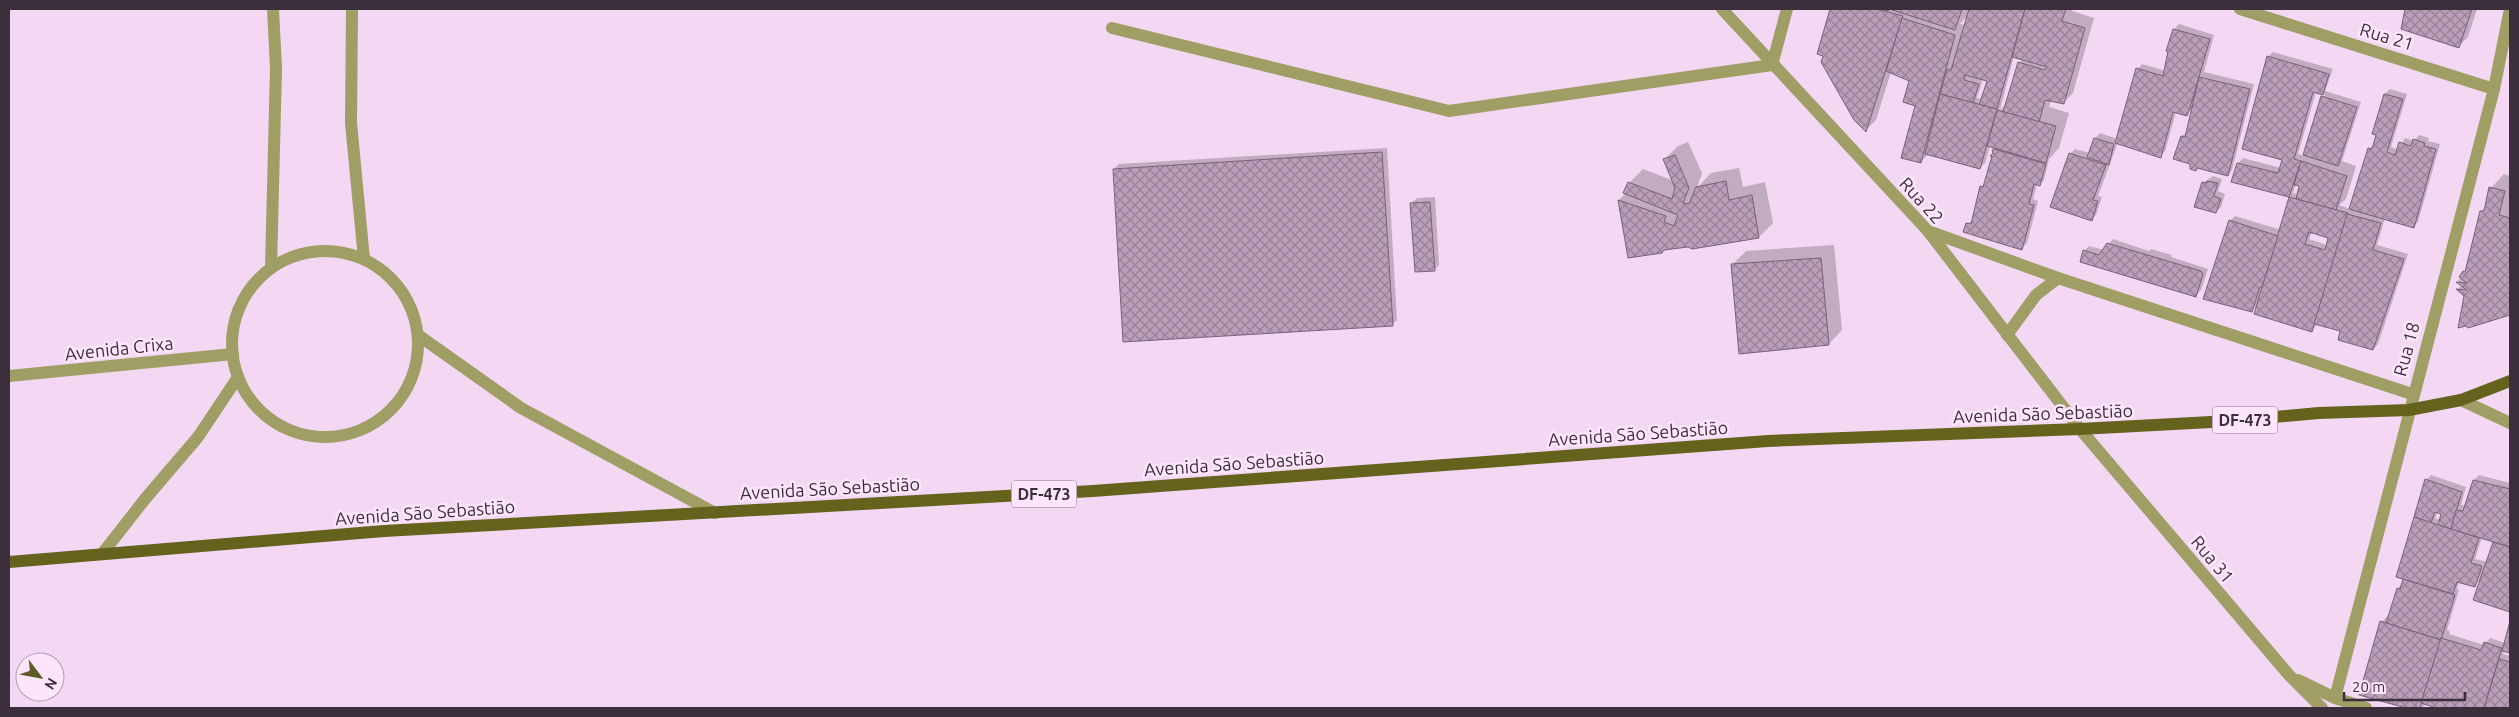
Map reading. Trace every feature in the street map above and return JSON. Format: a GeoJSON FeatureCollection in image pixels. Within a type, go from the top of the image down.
{"type":"FeatureCollection","features":[{"type":"Feature","properties":{"kind":"main road","name":"Avenida São Sebastião"},"geometry":{"type":"LineString","coordinates":[[9,562],[384,531],[1093,491],[1768,441],[2080,430],[2230,421],[2319,413],[2409,410],[2461,400],[2510,381]]}},
{"type":"Feature","properties":{"kind":"street"},"geometry":{"type":"LineString","coordinates":[[271,268],[276,68],[273,9]]}},
{"type":"Feature","properties":{"kind":"street"},"geometry":{"type":"LineString","coordinates":[[352,9],[351,123],[364,259]]}},
{"type":"Feature","properties":{"kind":"street","name":"Rua 22"},"geometry":{"type":"LineString","coordinates":[[1722,9],[1928,232],[2080,430]]}},
{"type":"Feature","properties":{"kind":"street"},"geometry":{"type":"LineString","coordinates":[[1112,28],[1449,111],[1772,65],[1787,9]]}},
{"type":"Feature","properties":{"kind":"street","name":"Rua 21"},"geometry":{"type":"LineString","coordinates":[[2240,9],[2494,88]]}},
{"type":"Feature","properties":{"kind":"street","name":"Rua 18"},"geometry":{"type":"LineString","coordinates":[[2335,698],[2412,394],[2494,88],[2510,9]]}},
{"type":"Feature","properties":{"kind":"street"},"geometry":{"type":"LineString","coordinates":[[1928,232],[2058,278],[2412,394]]}},
{"type":"Feature","properties":{"kind":"street"},"geometry":{"type":"LineString","coordinates":[[317,251],[341,252],[364,259],[385,272],[402,290],[413,312],[418,335],[410,383],[397,403],[379,421],[357,432],[334,437],[309,436],[286,429],[265,416],[249,399],[238,377],[233,354],[233,329],[241,306],[254,285],[271,268],[293,257],[317,251]]}},
{"type":"Feature","properties":{"kind":"street"},"geometry":{"type":"LineString","coordinates":[[2007,335],[2036,294],[2058,278]]}},
{"type":"Feature","properties":{"kind":"street"},"geometry":{"type":"LineString","coordinates":[[418,335],[521,408],[715,512]]}},
{"type":"Feature","properties":{"kind":"street","name":"Avenida Crixa"},"geometry":{"type":"LineString","coordinates":[[9,376],[233,354]]}},
{"type":"Feature","properties":{"kind":"street"},"geometry":{"type":"LineString","coordinates":[[102,554],[145,499],[198,437],[238,377]]}},
{"type":"Feature","properties":{"kind":"street"},"geometry":{"type":"LineString","coordinates":[[2461,400],[2510,423]]}},
{"type":"Feature","properties":{"kind":"street","name":"Rua 31"},"geometry":{"type":"LineString","coordinates":[[2080,430],[2289,675],[2322,708]]}},
{"type":"Feature","properties":{"kind":"street"},"geometry":{"type":"LineString","coordinates":[[2289,675],[2335,698],[2366,708]]}},
{"type":"Feature","properties":{"kind":"building"},"geometry":{"type":"Polygon","coordinates":[[[1830,9],[1877,9],[1903,16],[1866,132],[1854,120],[1821,62],[1823,56],[1817,54],[1830,9]]]}},
{"type":"Feature","properties":{"kind":"building"},"geometry":{"type":"Polygon","coordinates":[[[1889,9],[1962,9],[1955,30],[1889,9]]]}},
{"type":"Feature","properties":{"kind":"building"},"geometry":{"type":"Polygon","coordinates":[[[1969,9],[2025,9],[1997,109],[1979,105],[1987,81],[1965,75],[1964,80],[1979,84],[1973,103],[1940,94],[1947,69],[1951,70],[1969,9]]]}},
{"type":"Feature","properties":{"kind":"building"},"geometry":{"type":"Polygon","coordinates":[[[2025,9],[2066,9],[2062,21],[2085,28],[2064,104],[2045,100],[2039,122],[2003,112],[2018,62],[2045,70],[2047,67],[2012,57],[2025,9]]]}},
{"type":"Feature","properties":{"kind":"building"},"geometry":{"type":"Polygon","coordinates":[[[2405,9],[2472,9],[2459,48],[2401,29],[2405,9]]]}},
{"type":"Feature","properties":{"kind":"building"},"geometry":{"type":"Polygon","coordinates":[[[1902,18],[1955,35],[1921,163],[1901,158],[1915,106],[1903,102],[1909,81],[1886,71],[1902,18]]]}},
{"type":"Feature","properties":{"kind":"building"},"geometry":{"type":"Polygon","coordinates":[[[2173,29],[2210,39],[2187,116],[2173,112],[2161,158],[2115,143],[2136,68],[2163,76],[2168,51],[2166,51],[2173,29]]]}},
{"type":"Feature","properties":{"kind":"building"},"geometry":{"type":"Polygon","coordinates":[[[2267,56],[2329,74],[2323,95],[2313,92],[2294,159],[2301,161],[2289,197],[2231,182],[2237,163],[2278,173],[2282,160],[2242,149],[2267,56]]]}},
{"type":"Feature","properties":{"kind":"building"},"geometry":{"type":"Polygon","coordinates":[[[2199,77],[2250,89],[2228,176],[2197,168],[2196,171],[2190,169],[2190,164],[2173,159],[2181,136],[2185,137],[2199,77]]]}},
{"type":"Feature","properties":{"kind":"building"},"geometry":{"type":"Polygon","coordinates":[[[1940,94],[1997,109],[1980,169],[1925,154],[1940,94]]]}},
{"type":"Feature","properties":{"kind":"building"},"geometry":{"type":"Polygon","coordinates":[[[2384,94],[2403,99],[2387,152],[2395,155],[2399,142],[2411,146],[2413,139],[2425,143],[2424,146],[2436,149],[2414,228],[2349,209],[2368,148],[2372,149],[2376,135],[2372,134],[2384,94]]]}},
{"type":"Feature","properties":{"kind":"building"},"geometry":{"type":"Polygon","coordinates":[[[2321,96],[2357,107],[2338,166],[2303,155],[2321,96]]]}},
{"type":"Feature","properties":{"kind":"building"},"geometry":{"type":"Polygon","coordinates":[[[1997,110],[2056,126],[2046,163],[1987,146],[1997,110]]]}},
{"type":"Feature","properties":{"kind":"building"},"geometry":{"type":"Polygon","coordinates":[[[2094,138],[2114,144],[2109,165],[2087,157],[2094,138]]]}},
{"type":"Feature","properties":{"kind":"building"},"geometry":{"type":"Polygon","coordinates":[[[1994,149],[2046,164],[2040,186],[2034,184],[2029,204],[2034,205],[2022,250],[1963,232],[1966,223],[1971,224],[1980,186],[1983,187],[1992,156],[1990,156],[1994,149]]]}},
{"type":"Feature","properties":{"kind":"building"},"geometry":{"type":"Polygon","coordinates":[[[1382,152],[1393,326],[1123,342],[1113,169],[1382,152]]]}},
{"type":"Feature","properties":{"kind":"building"},"geometry":{"type":"Polygon","coordinates":[[[2069,153],[2106,165],[2093,200],[2098,201],[2092,221],[2050,207],[2069,153]]]}},
{"type":"Feature","properties":{"kind":"building"},"geometry":{"type":"Polygon","coordinates":[[[1675,155],[1689,188],[1683,203],[1689,204],[1696,187],[1726,181],[1729,200],[1752,195],[1759,238],[1692,249],[1688,247],[1664,250],[1662,253],[1628,258],[1618,200],[1666,216],[1664,222],[1674,226],[1678,215],[1623,193],[1628,182],[1672,199],[1675,188],[1663,159],[1675,155]]]}},
{"type":"Feature","properties":{"kind":"building"},"geometry":{"type":"Polygon","coordinates":[[[2301,161],[2347,176],[2336,210],[2296,199],[2299,186],[2294,185],[2301,161]]]}},
{"type":"Feature","properties":{"kind":"building"},"geometry":{"type":"Polygon","coordinates":[[[2207,181],[2218,183],[2214,196],[2221,199],[2216,213],[2194,207],[2202,182],[2206,183],[2207,181]]]}},
{"type":"Feature","properties":{"kind":"building"},"geometry":{"type":"Polygon","coordinates":[[[2489,187],[2505,191],[2499,215],[2510,218],[2510,315],[2468,328],[2466,326],[2458,328],[2464,296],[2456,289],[2467,290],[2456,282],[2467,283],[2459,277],[2463,271],[2465,272],[2480,211],[2484,211],[2489,187]]]}},
{"type":"Feature","properties":{"kind":"building"},"geometry":{"type":"Polygon","coordinates":[[[2289,197],[2348,213],[2312,332],[2254,314],[2289,197]],[[2309,232],[2305,244],[2325,250],[2328,238],[2309,232]]]}},
{"type":"Feature","properties":{"kind":"building"},"geometry":{"type":"Polygon","coordinates":[[[1430,202],[1435,271],[1415,272],[1410,203],[1430,202]]]}},
{"type":"Feature","properties":{"kind":"building"},"geometry":{"type":"Polygon","coordinates":[[[2347,214],[2381,223],[2373,250],[2404,259],[2373,350],[2338,340],[2340,331],[2314,324],[2347,214]]]}},
{"type":"Feature","properties":{"kind":"building"},"geometry":{"type":"Polygon","coordinates":[[[2229,220],[2278,236],[2252,312],[2203,299],[2229,220]]]}},
{"type":"Feature","properties":{"kind":"building"},"geometry":{"type":"Polygon","coordinates":[[[2107,243],[2201,271],[2203,274],[2196,297],[2080,262],[2083,250],[2099,255],[2107,243]]]}},
{"type":"Feature","properties":{"kind":"building"},"geometry":{"type":"Polygon","coordinates":[[[1821,258],[1829,345],[1739,354],[1731,264],[1821,258]]]}},
{"type":"Feature","properties":{"kind":"building"},"geometry":{"type":"Polygon","coordinates":[[[2425,479],[2462,492],[2451,529],[2438,525],[2441,514],[2435,512],[2431,523],[2414,517],[2425,479]]]}},
{"type":"Feature","properties":{"kind":"building"},"geometry":{"type":"Polygon","coordinates":[[[2473,480],[2510,489],[2510,547],[2451,529],[2456,510],[2463,511],[2473,480]]]}},
{"type":"Feature","properties":{"kind":"building"},"geometry":{"type":"Polygon","coordinates":[[[2414,517],[2479,538],[2471,563],[2482,566],[2475,587],[2457,582],[2453,594],[2396,577],[2414,517]]]}},
{"type":"Feature","properties":{"kind":"building"},"geometry":{"type":"Polygon","coordinates":[[[2493,542],[2510,547],[2510,612],[2473,600],[2493,542]]]}},
{"type":"Feature","properties":{"kind":"building"},"geometry":{"type":"Polygon","coordinates":[[[2403,579],[2455,595],[2441,640],[2386,623],[2397,588],[2400,589],[2403,579]]]}},
{"type":"Feature","properties":{"kind":"building"},"geometry":{"type":"Polygon","coordinates":[[[2380,621],[2441,640],[2420,708],[2406,708],[2359,695],[2380,621]]]}},
{"type":"Feature","properties":{"kind":"building"},"geometry":{"type":"Polygon","coordinates":[[[2510,621],[2510,653],[2502,651],[2510,621]]]}},
{"type":"Feature","properties":{"kind":"building"},"geometry":{"type":"Polygon","coordinates":[[[2441,638],[2481,650],[2484,642],[2502,648],[2484,708],[2436,708],[2421,703],[2441,638]]]}},
{"type":"Feature","properties":{"kind":"building"},"geometry":{"type":"Polygon","coordinates":[[[2499,659],[2510,662],[2510,708],[2484,708],[2499,659]]]}}]}
